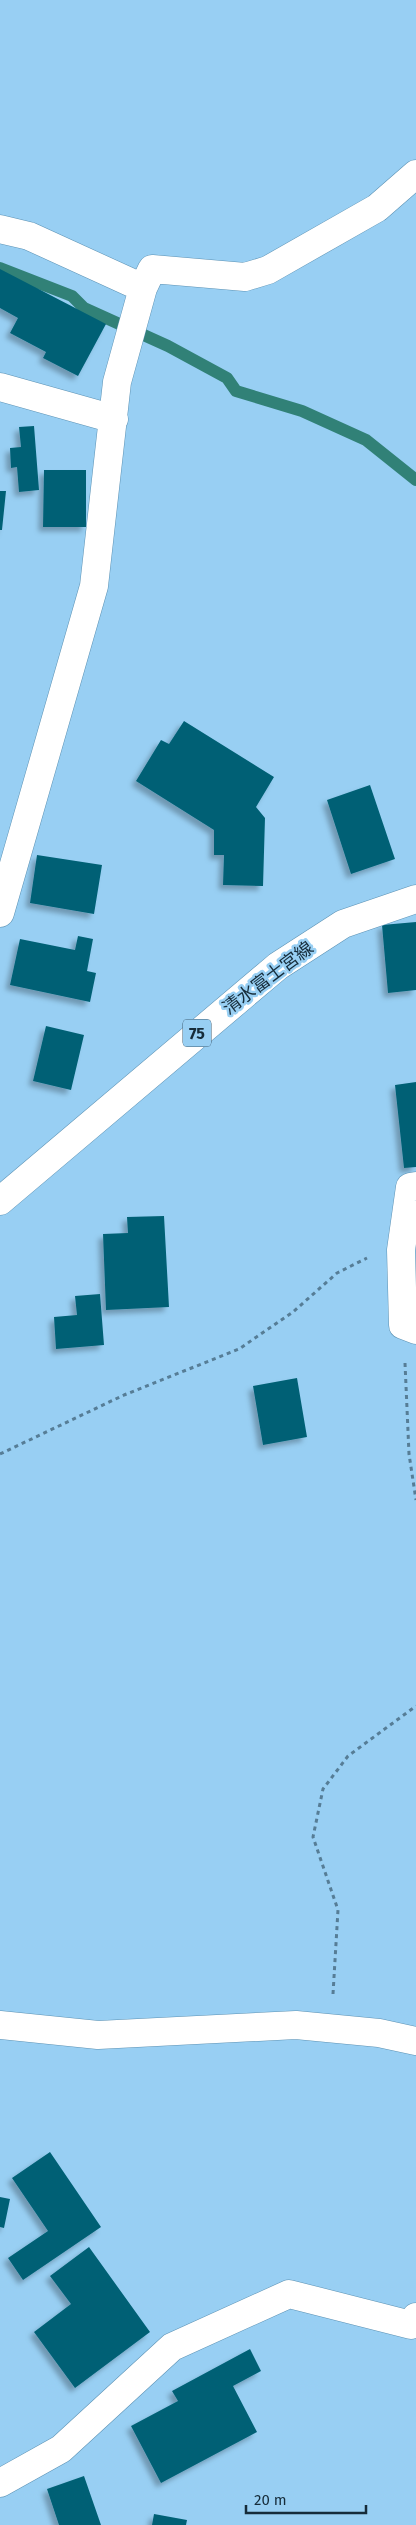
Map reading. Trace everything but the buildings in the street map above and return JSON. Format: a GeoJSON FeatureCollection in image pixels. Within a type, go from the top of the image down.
{"type":"FeatureCollection","features":[{"type":"Feature","properties":{"kind":"street"},"geometry":{"type":"LineString","coordinates":[[0,913],[94,586],[117,382],[143,288],[152,269],[245,276],[268,270],[377,208],[416,174]]}},
{"type":"Feature","properties":{"kind":"street"},"geometry":{"type":"LineString","coordinates":[[0,228],[29,236],[143,288]]}},
{"type":"Feature","properties":{"kind":"street"},"geometry":{"type":"LineString","coordinates":[[0,387],[114,419]]}},
{"type":"Feature","properties":{"kind":"street","name":"清水富士宮線"},"geometry":{"type":"LineString","coordinates":[[0,1201],[278,966],[343,924],[416,899]]}},
{"type":"Feature","properties":{"kind":"street"},"geometry":{"type":"LineString","coordinates":[[410,1328],[401,1250],[410,1187],[416,1186]]}},
{"type":"Feature","properties":{"kind":"street"},"geometry":{"type":"LineString","coordinates":[[0,2024],[98,2035],[296,2025],[379,2033],[416,2041]]}},
{"type":"Feature","properties":{"kind":"street"},"geometry":{"type":"LineString","coordinates":[[0,2483],[61,2449],[172,2347],[289,2294],[414,2326]]}},
{"type":"Feature","properties":{"kind":"path"},"geometry":{"type":"LineString","coordinates":[[0,1454],[124,1395],[239,1348],[293,1312],[337,1272],[369,1257],[401,1250]]}},
{"type":"Feature","properties":{"kind":"path"},"geometry":{"type":"LineString","coordinates":[[410,1328],[409,1454],[416,1500]]}},
{"type":"Feature","properties":{"kind":"path"},"geometry":{"type":"LineString","coordinates":[[328,2028],[336,1976],[338,1910],[313,1837],[323,1789],[348,1756],[416,1706]]}},
{"type":"Feature","properties":{"kind":"waterway"},"geometry":{"type":"LineString","coordinates":[[0,268],[72,296],[84,308],[168,346],[227,378],[236,391],[302,411],[366,440],[416,480]]}}]}
